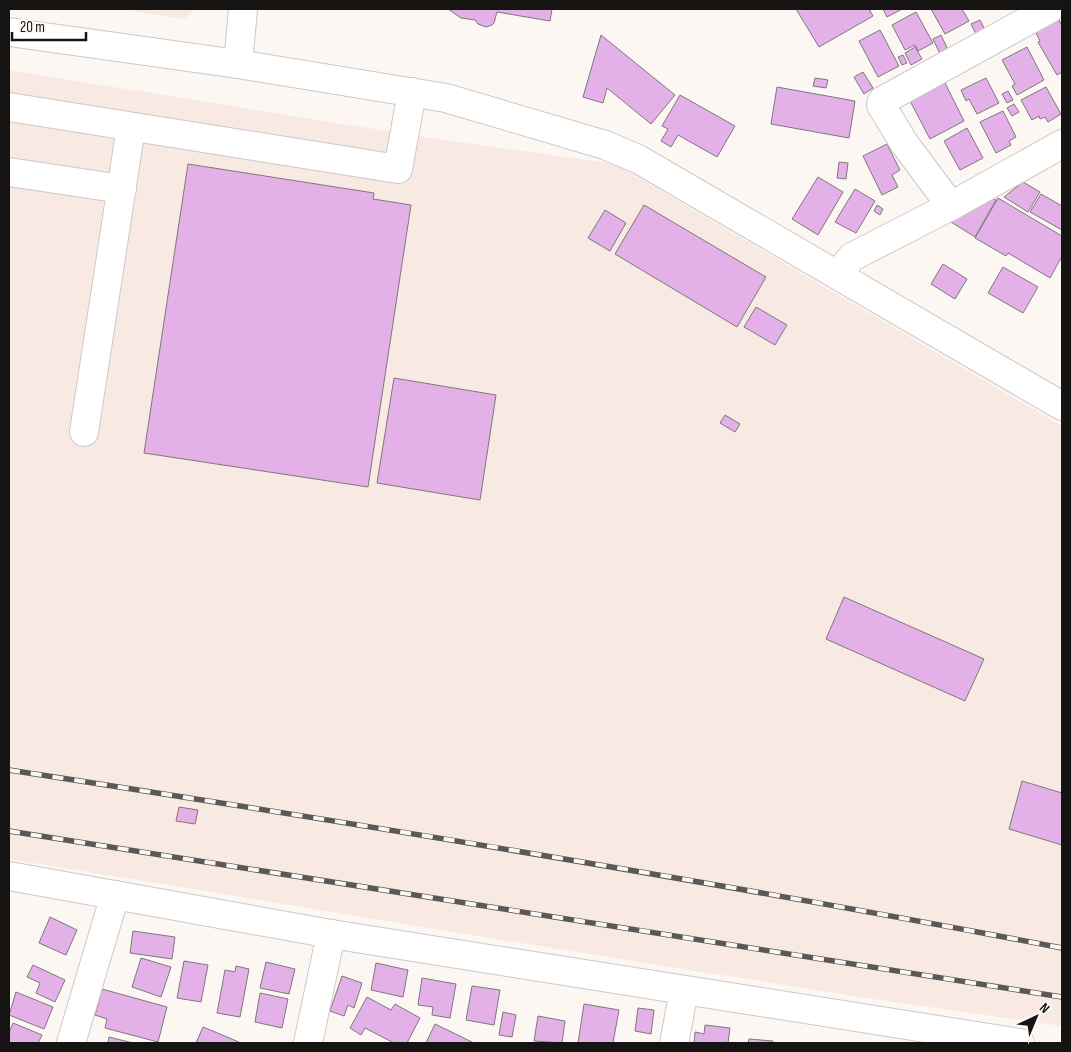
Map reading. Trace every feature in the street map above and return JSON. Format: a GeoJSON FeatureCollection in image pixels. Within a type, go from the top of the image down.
{"type":"FeatureCollection","features":[{"type":"Feature","properties":{"kind":"street"},"geometry":{"type":"LineString","coordinates":[[238,64],[243,9]]}},
{"type":"Feature","properties":{"kind":"street"},"geometry":{"type":"LineString","coordinates":[[951,206],[904,143],[881,105],[882,101],[1049,9]]}},
{"type":"Feature","properties":{"kind":"street"},"geometry":{"type":"LineString","coordinates":[[9,32],[238,64],[412,92],[462,102],[605,145],[638,159],[1062,406]]}},
{"type":"Feature","properties":{"kind":"street"},"geometry":{"type":"LineString","coordinates":[[9,107],[398,169],[412,92]]}},
{"type":"Feature","properties":{"kind":"street"},"geometry":{"type":"LineString","coordinates":[[84,432],[131,127]]}},
{"type":"Feature","properties":{"kind":"street"},"geometry":{"type":"LineString","coordinates":[[838,274],[852,257],[951,206],[1062,144]]}},
{"type":"Feature","properties":{"kind":"street"},"geometry":{"type":"LineString","coordinates":[[9,172],[122,190]]}},
{"type":"Feature","properties":{"kind":"street"},"geometry":{"type":"LineString","coordinates":[[9,876],[330,934],[684,991],[949,1038],[1020,1043]]}},
{"type":"Feature","properties":{"kind":"street"},"geometry":{"type":"LineString","coordinates":[[71,1043],[115,895]]}},
{"type":"Feature","properties":{"kind":"street"},"geometry":{"type":"LineString","coordinates":[[308,1043],[330,934]]}},
{"type":"Feature","properties":{"kind":"street"},"geometry":{"type":"LineString","coordinates":[[674,1043],[684,991]]}},
{"type":"Feature","properties":{"kind":"shaded area"},"geometry":{"type":"Polygon","coordinates":[[[119,9],[196,9],[184,19],[119,9]]]}},
{"type":"Feature","properties":{"kind":"shaded area"},"geometry":{"type":"Polygon","coordinates":[[[9,70],[424,137],[615,164],[1062,426],[1062,1026],[886,1001],[582,953],[9,859],[9,70]]]}},
{"type":"Feature","properties":{"kind":"building"},"geometry":{"type":"Polygon","coordinates":[[[448,9],[552,9],[550,21],[497,12],[494,23],[486,27],[478,24],[475,20],[461,18],[448,9]]]}},
{"type":"Feature","properties":{"kind":"building"},"geometry":{"type":"Polygon","coordinates":[[[796,9],[869,9],[873,16],[819,47],[796,9]]]}},
{"type":"Feature","properties":{"kind":"building"},"geometry":{"type":"Polygon","coordinates":[[[883,9],[902,9],[887,17],[883,9]]]}},
{"type":"Feature","properties":{"kind":"building"},"geometry":{"type":"Polygon","coordinates":[[[931,9],[962,9],[969,21],[945,34],[931,9]]]}},
{"type":"Feature","properties":{"kind":"building"},"geometry":{"type":"Polygon","coordinates":[[[916,12],[933,43],[918,51],[915,45],[905,50],[892,25],[916,12]]]}},
{"type":"Feature","properties":{"kind":"building"},"geometry":{"type":"Polygon","coordinates":[[[1058,18],[1062,26],[1062,72],[1057,75],[1038,42],[1040,41],[1035,31],[1058,18]]]}},
{"type":"Feature","properties":{"kind":"building"},"geometry":{"type":"Polygon","coordinates":[[[980,20],[985,30],[976,34],[971,24],[980,20]]]}},
{"type":"Feature","properties":{"kind":"building"},"geometry":{"type":"Polygon","coordinates":[[[880,30],[899,66],[878,77],[859,41],[880,30]]]}},
{"type":"Feature","properties":{"kind":"building"},"geometry":{"type":"Polygon","coordinates":[[[601,35],[675,95],[651,124],[607,88],[603,103],[583,97],[601,35]]]}},
{"type":"Feature","properties":{"kind":"building"},"geometry":{"type":"Polygon","coordinates":[[[941,35],[949,52],[941,56],[933,39],[941,35]]]}},
{"type":"Feature","properties":{"kind":"building"},"geometry":{"type":"Polygon","coordinates":[[[915,47],[922,59],[911,65],[905,53],[915,47]]]}},
{"type":"Feature","properties":{"kind":"building"},"geometry":{"type":"Polygon","coordinates":[[[1027,47],[1044,80],[1017,95],[1012,86],[1015,84],[1002,60],[1027,47]]]}},
{"type":"Feature","properties":{"kind":"building"},"geometry":{"type":"Polygon","coordinates":[[[903,55],[907,63],[902,65],[898,57],[903,55]]]}},
{"type":"Feature","properties":{"kind":"building"},"geometry":{"type":"Polygon","coordinates":[[[863,72],[873,88],[864,94],[854,77],[863,72]]]}},
{"type":"Feature","properties":{"kind":"building"},"geometry":{"type":"Polygon","coordinates":[[[815,78],[828,80],[826,88],[813,86],[815,78]]]}},
{"type":"Feature","properties":{"kind":"building"},"geometry":{"type":"Polygon","coordinates":[[[986,78],[999,103],[977,114],[969,99],[966,101],[961,90],[986,78]]]}},
{"type":"Feature","properties":{"kind":"building"},"geometry":{"type":"Polygon","coordinates":[[[944,81],[964,121],[930,139],[909,99],[944,81]]]}},
{"type":"Feature","properties":{"kind":"building"},"geometry":{"type":"Polygon","coordinates":[[[777,87],[855,101],[849,138],[771,124],[777,87]]]}},
{"type":"Feature","properties":{"kind":"building"},"geometry":{"type":"Polygon","coordinates":[[[1046,87],[1061,114],[1048,122],[1045,117],[1040,119],[1039,116],[1032,120],[1021,100],[1046,87]]]}},
{"type":"Feature","properties":{"kind":"building"},"geometry":{"type":"Polygon","coordinates":[[[1008,91],[1013,100],[1007,103],[1002,94],[1008,91]]]}},
{"type":"Feature","properties":{"kind":"building"},"geometry":{"type":"Polygon","coordinates":[[[680,95],[735,126],[717,157],[678,135],[671,147],[661,141],[668,129],[662,126],[680,95]]]}},
{"type":"Feature","properties":{"kind":"building"},"geometry":{"type":"Polygon","coordinates":[[[1014,104],[1019,112],[1012,116],[1007,108],[1014,104]]]}},
{"type":"Feature","properties":{"kind":"building"},"geometry":{"type":"Polygon","coordinates":[[[1003,111],[1016,137],[1009,141],[1011,145],[996,153],[980,122],[1003,111]]]}},
{"type":"Feature","properties":{"kind":"building"},"geometry":{"type":"Polygon","coordinates":[[[967,128],[983,158],[960,170],[944,141],[967,128]]]}},
{"type":"Feature","properties":{"kind":"building"},"geometry":{"type":"Polygon","coordinates":[[[887,144],[900,170],[892,175],[898,187],[882,195],[863,156],[887,144]]]}},
{"type":"Feature","properties":{"kind":"building"},"geometry":{"type":"Polygon","coordinates":[[[839,162],[848,163],[846,179],[837,178],[839,162]]]}},
{"type":"Feature","properties":{"kind":"building"},"geometry":{"type":"Polygon","coordinates":[[[188,164],[374,193],[373,199],[411,205],[368,487],[144,453],[188,164]]]}},
{"type":"Feature","properties":{"kind":"building"},"geometry":{"type":"Polygon","coordinates":[[[818,177],[843,192],[818,235],[792,219],[818,177]]]}},
{"type":"Feature","properties":{"kind":"building"},"geometry":{"type":"Polygon","coordinates":[[[1023,182],[1040,192],[1028,212],[1004,197],[1023,182]]]}},
{"type":"Feature","properties":{"kind":"building"},"geometry":{"type":"Polygon","coordinates":[[[855,189],[875,201],[856,233],[835,222],[855,189]]]}},
{"type":"Feature","properties":{"kind":"building"},"geometry":{"type":"Polygon","coordinates":[[[1041,194],[1062,206],[1062,230],[1030,212],[1041,194]]]}},
{"type":"Feature","properties":{"kind":"building"},"geometry":{"type":"Polygon","coordinates":[[[991,197],[996,200],[975,237],[951,222],[991,197]]]}},
{"type":"Feature","properties":{"kind":"building"},"geometry":{"type":"Polygon","coordinates":[[[998,198],[1062,236],[1062,256],[1050,278],[1008,253],[1006,256],[975,238],[998,198]]]}},
{"type":"Feature","properties":{"kind":"building"},"geometry":{"type":"Polygon","coordinates":[[[644,205],[766,277],[737,327],[615,254],[644,205]]]}},
{"type":"Feature","properties":{"kind":"building"},"geometry":{"type":"Polygon","coordinates":[[[877,205],[883,209],[880,215],[874,211],[877,205]]]}},
{"type":"Feature","properties":{"kind":"building"},"geometry":{"type":"Polygon","coordinates":[[[605,210],[626,223],[610,251],[588,238],[605,210]]]}},
{"type":"Feature","properties":{"kind":"building"},"geometry":{"type":"Polygon","coordinates":[[[943,264],[967,279],[955,299],[931,284],[943,264]]]}},
{"type":"Feature","properties":{"kind":"building"},"geometry":{"type":"Polygon","coordinates":[[[1003,267],[1038,287],[1023,313],[988,293],[1003,267]]]}},
{"type":"Feature","properties":{"kind":"building"},"geometry":{"type":"Polygon","coordinates":[[[756,307],[787,325],[775,345],[744,327],[756,307]]]}},
{"type":"Feature","properties":{"kind":"building"},"geometry":{"type":"Polygon","coordinates":[[[394,378],[496,395],[480,500],[377,483],[394,378]]]}},
{"type":"Feature","properties":{"kind":"building"},"geometry":{"type":"Polygon","coordinates":[[[725,415],[740,424],[735,432],[720,423],[725,415]]]}},
{"type":"Feature","properties":{"kind":"building"},"geometry":{"type":"Polygon","coordinates":[[[844,597],[984,659],[965,701],[826,639],[844,597]]]}},
{"type":"Feature","properties":{"kind":"building"},"geometry":{"type":"Polygon","coordinates":[[[1022,781],[1062,793],[1062,845],[1009,829],[1022,781]]]}},
{"type":"Feature","properties":{"kind":"building"},"geometry":{"type":"Polygon","coordinates":[[[179,807],[198,810],[195,824],[176,821],[179,807]]]}},
{"type":"Feature","properties":{"kind":"building"},"geometry":{"type":"Polygon","coordinates":[[[50,917],[77,930],[66,955],[39,943],[50,917]]]}},
{"type":"Feature","properties":{"kind":"building"},"geometry":{"type":"Polygon","coordinates":[[[133,931],[175,937],[172,959],[130,953],[133,931]]]}},
{"type":"Feature","properties":{"kind":"building"},"geometry":{"type":"Polygon","coordinates":[[[141,958],[171,967],[161,997],[132,987],[141,958]]]}},
{"type":"Feature","properties":{"kind":"building"},"geometry":{"type":"Polygon","coordinates":[[[184,961],[208,965],[201,1002],[177,998],[184,961]]]}},
{"type":"Feature","properties":{"kind":"building"},"geometry":{"type":"Polygon","coordinates":[[[266,962],[295,969],[289,994],[260,988],[266,962]]]}},
{"type":"Feature","properties":{"kind":"building"},"geometry":{"type":"Polygon","coordinates":[[[376,963],[408,970],[403,997],[371,990],[376,963]]]}},
{"type":"Feature","properties":{"kind":"building"},"geometry":{"type":"Polygon","coordinates":[[[33,965],[65,980],[55,1002],[36,993],[40,983],[27,977],[33,965]]]}},
{"type":"Feature","properties":{"kind":"building"},"geometry":{"type":"Polygon","coordinates":[[[236,966],[249,969],[240,1017],[217,1013],[225,970],[235,972],[236,966]]]}},
{"type":"Feature","properties":{"kind":"building"},"geometry":{"type":"Polygon","coordinates":[[[342,976],[362,983],[354,1008],[348,1005],[344,1016],[330,1011],[342,976]]]}},
{"type":"Feature","properties":{"kind":"building"},"geometry":{"type":"Polygon","coordinates":[[[422,978],[456,984],[450,1018],[432,1015],[433,1007],[418,1005],[422,978]]]}},
{"type":"Feature","properties":{"kind":"building"},"geometry":{"type":"Polygon","coordinates":[[[472,986],[500,990],[494,1025],[466,1020],[472,986]]]}},
{"type":"Feature","properties":{"kind":"building"},"geometry":{"type":"Polygon","coordinates":[[[102,989],[167,1007],[158,1042],[105,1028],[107,1019],[95,1015],[102,989]]]}},
{"type":"Feature","properties":{"kind":"building"},"geometry":{"type":"Polygon","coordinates":[[[16,992],[53,1007],[44,1029],[9,1015],[16,992]]]}},
{"type":"Feature","properties":{"kind":"building"},"geometry":{"type":"Polygon","coordinates":[[[260,993],[288,999],[282,1028],[255,1022],[260,993]]]}},
{"type":"Feature","properties":{"kind":"building"},"geometry":{"type":"Polygon","coordinates":[[[367,997],[391,1010],[395,1004],[420,1018],[407,1043],[394,1043],[365,1028],[361,1035],[350,1028],[367,997]]]}},
{"type":"Feature","properties":{"kind":"building"},"geometry":{"type":"Polygon","coordinates":[[[584,1004],[619,1010],[613,1043],[578,1043],[584,1004]]]}},
{"type":"Feature","properties":{"kind":"building"},"geometry":{"type":"Polygon","coordinates":[[[638,1008],[654,1010],[651,1034],[635,1031],[638,1008]]]}},
{"type":"Feature","properties":{"kind":"building"},"geometry":{"type":"Polygon","coordinates":[[[503,1012],[516,1015],[512,1037],[499,1035],[503,1012]]]}},
{"type":"Feature","properties":{"kind":"building"},"geometry":{"type":"Polygon","coordinates":[[[538,1016],[565,1021],[562,1043],[534,1041],[538,1016]]]}},
{"type":"Feature","properties":{"kind":"building"},"geometry":{"type":"Polygon","coordinates":[[[13,1023],[42,1035],[38,1043],[9,1043],[9,1033],[13,1023]]]}},
{"type":"Feature","properties":{"kind":"building"},"geometry":{"type":"Polygon","coordinates":[[[435,1024],[474,1043],[426,1043],[435,1024]]]}},
{"type":"Feature","properties":{"kind":"building"},"geometry":{"type":"Polygon","coordinates":[[[705,1025],[730,1028],[728,1043],[694,1043],[695,1032],[704,1034],[705,1025]]]}},
{"type":"Feature","properties":{"kind":"building"},"geometry":{"type":"Polygon","coordinates":[[[203,1027],[239,1042],[239,1043],[196,1043],[203,1027]]]}},
{"type":"Feature","properties":{"kind":"building"},"geometry":{"type":"Polygon","coordinates":[[[109,1037],[133,1043],[108,1043],[109,1037]]]}},
{"type":"Feature","properties":{"kind":"building"},"geometry":{"type":"Polygon","coordinates":[[[749,1039],[773,1041],[773,1043],[748,1043],[749,1039]]]}},
{"type":"Feature","properties":{"kind":"railway"},"geometry":{"type":"LineString","coordinates":[[9,770],[536,854],[931,923],[1062,948]]}},
{"type":"Feature","properties":{"kind":"railway"},"geometry":{"type":"LineString","coordinates":[[9,831],[1062,997]]}}]}
